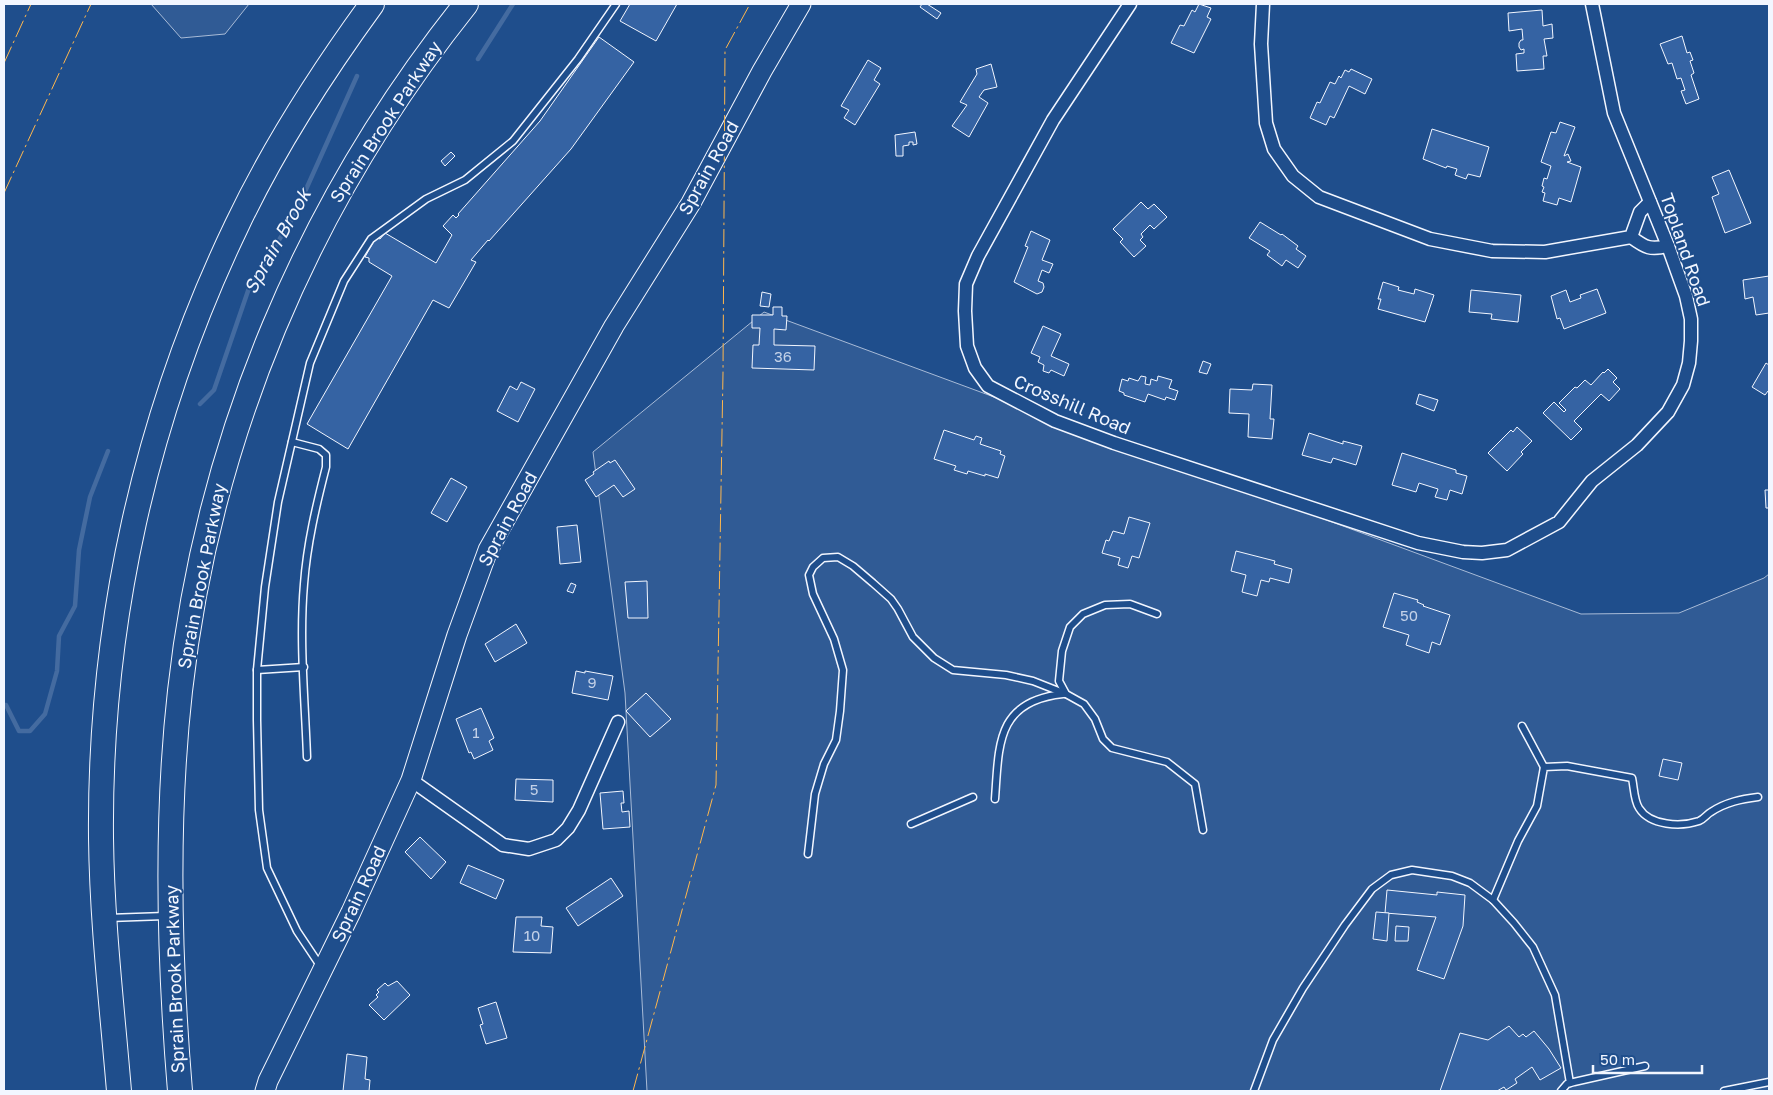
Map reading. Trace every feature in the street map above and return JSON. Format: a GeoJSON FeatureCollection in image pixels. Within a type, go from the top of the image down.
{"type":"FeatureCollection","features":[{"type":"Feature","properties":{"kind":"highway"},"geometry":{"type":"LineString","coordinates":[[119,1091],[104,918],[101,786],[103,732],[108,680],[123,575],[133,523],[158,429],[177,370],[196,320],[238,223],[275,153],[312,92],[372,4]]}},
{"type":"Feature","properties":{"kind":"highway","name":"Sprain Brook Parkway"},"geometry":{"type":"LineString","coordinates":[[180,1091],[174,1004],[171,916],[172,799],[181,683],[194,596],[206,535],[219,484],[252,383],[281,309],[315,237],[340,190],[395,101],[425,57],[466,4]]}},
{"type":"Feature","properties":{"kind":"street","name":"Sprain Road"},"geometry":{"type":"LineString","coordinates":[[265,1091],[268,1081],[323,970],[411,780],[457,635],[488,550],[614,326],[691,203],[762,71],[801,4]]}},
{"type":"Feature","properties":{"kind":"street","name":"Crosshill Road"},"geometry":{"type":"LineString","coordinates":[[1130,4],[1053,120],[978,256],[966,284],[964,311],[967,346],[975,368],[988,386],[1055,421],[1114,443],[1384,533]]}},
{"type":"Feature","properties":{"kind":"street"},"geometry":{"type":"LineString","coordinates":[[1263,4],[1261,44],[1266,123],[1274,149],[1293,176],[1319,198],[1430,239],[1492,251],[1545,252],[1631,237],[1642,246],[1652,249],[1668,246]]}},
{"type":"Feature","properties":{"kind":"street","name":"Topland Road"},"geometry":{"type":"LineString","coordinates":[[1384,533],[1418,544],[1464,552],[1482,553],[1507,550],[1559,522],[1592,481],[1637,446],[1668,412],[1683,385],[1689,363],[1691,319],[1686,296],[1668,246],[1614,114],[1592,4]]}},
{"type":"Feature","properties":{"kind":"street"},"geometry":{"type":"LineString","coordinates":[[1631,237],[1640,212],[1650,202]]}},
{"type":"Feature","properties":{"kind":"street"},"geometry":{"type":"LineString","coordinates":[[411,780],[466,817],[503,845],[529,849],[556,840],[568,828],[579,810],[618,722]]}},
{"type":"Feature","properties":{"kind":"lane"},"geometry":{"type":"LineString","coordinates":[[323,970],[297,931],[267,868],[259,810],[257,670],[265,587],[278,502],[310,363],[344,281],[371,238],[426,199],[465,180],[513,141],[578,59],[616,4]]}},
{"type":"Feature","properties":{"kind":"lane"},"geometry":{"type":"LineString","coordinates":[[292,442],[318,449],[326,455],[326,467],[310,532],[304,586],[307,757]]}},
{"type":"Feature","properties":{"kind":"lane"},"geometry":{"type":"LineString","coordinates":[[808,854],[816,794],[824,764],[836,740],[840,711],[842,670],[834,639],[812,594],[809,575],[813,567],[823,558],[838,557],[853,566],[891,599],[913,637],[934,658],[953,670],[1006,675],[1033,681],[1066,694],[1084,704],[1095,719],[1103,739],[1112,748],[1167,762],[1190,779],[1195,784],[1203,830]]}},
{"type":"Feature","properties":{"kind":"lane"},"geometry":{"type":"LineString","coordinates":[[1066,694],[1059,681],[1062,651],[1070,626],[1083,614],[1105,605],[1130,604],[1156,614]]}},
{"type":"Feature","properties":{"kind":"lane"},"geometry":{"type":"LineString","coordinates":[[257,670],[304,667]]}},
{"type":"Feature","properties":{"kind":"lane"},"geometry":{"type":"LineString","coordinates":[[994,799],[998,748],[1008,722],[1024,705],[1046,696],[1066,694]]}},
{"type":"Feature","properties":{"kind":"lane"},"geometry":{"type":"LineString","coordinates":[[1494,900],[1518,841],[1537,806],[1544,767],[1522,726]]}},
{"type":"Feature","properties":{"kind":"lane"},"geometry":{"type":"LineString","coordinates":[[1544,767],[1567,766],[1632,778],[1638,808],[1649,818],[1667,824],[1681,824],[1700,820],[1712,811],[1737,799],[1758,797]]}},
{"type":"Feature","properties":{"kind":"lane"},"geometry":{"type":"LineString","coordinates":[[911,824],[973,797]]}},
{"type":"Feature","properties":{"kind":"lane"},"geometry":{"type":"LineString","coordinates":[[1254,1091],[1273,1040],[1303,988],[1345,924],[1372,890],[1391,876],[1412,870],[1452,876],[1470,884],[1494,900],[1533,947],[1554,995],[1570,1083]]}},
{"type":"Feature","properties":{"kind":"lane"},"geometry":{"type":"LineString","coordinates":[[104,918],[171,916]]}},
{"type":"Feature","properties":{"kind":"lane"},"geometry":{"type":"LineString","coordinates":[[1561,1091],[1570,1083],[1646,1066]]}},
{"type":"Feature","properties":{"kind":"lane"},"geometry":{"type":"LineString","coordinates":[[1724,1091],[1769,1082]]}},
{"type":"Feature","properties":{"kind":"shaded area"},"geometry":{"type":"Polygon","coordinates":[[[151,4],[249,4],[225,34],[181,38],[151,4]]]}},
{"type":"Feature","properties":{"kind":"shaded area"},"geometry":{"type":"Polygon","coordinates":[[[764,312],[1581,614],[1679,613],[1764,578],[1769,574],[1769,1091],[647,1091],[625,693],[593,452],[764,312]]]}},
{"type":"Feature","properties":{"kind":"building"},"geometry":{"type":"Polygon","coordinates":[[[630,4],[677,4],[656,41],[620,21],[630,4]]]}},
{"type":"Feature","properties":{"kind":"building"},"geometry":{"type":"Polygon","coordinates":[[[922,4],[927,4],[941,13],[937,19],[920,7],[922,4]]]}},
{"type":"Feature","properties":{"kind":"building"},"geometry":{"type":"Polygon","coordinates":[[[1199,4],[1211,8],[1207,17],[1211,19],[1194,53],[1171,43],[1180,25],[1184,26],[1192,10],[1195,12],[1199,4]]]}},
{"type":"Feature","properties":{"kind":"building"},"geometry":{"type":"Polygon","coordinates":[[[1542,10],[1543,26],[1552,24],[1553,38],[1544,39],[1547,56],[1543,56],[1544,69],[1517,71],[1516,54],[1524,53],[1524,49],[1521,50],[1519,47],[1519,43],[1523,40],[1522,29],[1509,31],[1508,13],[1542,10]]]}},
{"type":"Feature","properties":{"kind":"building"},"geometry":{"type":"Polygon","coordinates":[[[1682,36],[1687,53],[1690,52],[1693,60],[1690,61],[1694,73],[1691,75],[1699,99],[1686,104],[1681,91],[1685,90],[1681,78],[1677,79],[1672,63],[1668,64],[1660,44],[1682,36]]]}},
{"type":"Feature","properties":{"kind":"building"},"geometry":{"type":"Polygon","coordinates":[[[599,37],[634,62],[571,149],[471,260],[476,262],[449,308],[433,300],[348,449],[307,424],[392,276],[369,262],[369,258],[365,257],[376,237],[380,239],[385,233],[436,263],[452,235],[443,226],[453,215],[456,218],[459,215],[540,121],[599,37]]]}},
{"type":"Feature","properties":{"kind":"building"},"geometry":{"type":"Polygon","coordinates":[[[868,60],[881,68],[874,80],[880,84],[855,125],[844,118],[849,110],[841,106],[868,60]]]}},
{"type":"Feature","properties":{"kind":"building"},"geometry":{"type":"Polygon","coordinates":[[[991,64],[997,87],[984,90],[979,97],[988,103],[969,137],[952,126],[967,105],[960,102],[977,74],[976,69],[991,64]]]}},
{"type":"Feature","properties":{"kind":"building"},"geometry":{"type":"Polygon","coordinates":[[[1351,69],[1372,79],[1365,94],[1349,86],[1334,118],[1330,116],[1326,125],[1310,118],[1317,102],[1320,103],[1330,82],[1335,84],[1345,70],[1349,72],[1351,69]]]}},
{"type":"Feature","properties":{"kind":"building"},"geometry":{"type":"Polygon","coordinates":[[[1560,122],[1575,127],[1564,156],[1568,154],[1571,161],[1567,162],[1581,167],[1571,202],[1559,198],[1557,205],[1543,201],[1545,193],[1542,192],[1544,187],[1542,186],[1544,178],[1547,179],[1551,166],[1541,162],[1551,132],[1556,133],[1560,122]]]}},
{"type":"Feature","properties":{"kind":"building"},"geometry":{"type":"Polygon","coordinates":[[[1432,129],[1489,147],[1480,177],[1468,174],[1466,179],[1455,175],[1457,169],[1447,166],[1446,168],[1423,159],[1432,129]]]}},
{"type":"Feature","properties":{"kind":"building"},"geometry":{"type":"Polygon","coordinates":[[[915,132],[917,144],[913,145],[913,142],[909,142],[909,145],[903,146],[903,156],[896,156],[895,135],[915,132]]]}},
{"type":"Feature","properties":{"kind":"building"},"geometry":{"type":"Polygon","coordinates":[[[451,152],[455,156],[445,166],[441,161],[451,152]]]}},
{"type":"Feature","properties":{"kind":"building"},"geometry":{"type":"Polygon","coordinates":[[[1729,170],[1751,223],[1725,233],[1712,197],[1719,194],[1712,177],[1729,170]]]}},
{"type":"Feature","properties":{"kind":"building"},"geometry":{"type":"Polygon","coordinates":[[[1141,202],[1148,209],[1154,204],[1167,217],[1154,229],[1150,225],[1141,234],[1143,237],[1140,240],[1146,246],[1134,257],[1120,242],[1123,239],[1113,229],[1141,202]]]}},
{"type":"Feature","properties":{"kind":"building"},"geometry":{"type":"Polygon","coordinates":[[[1260,222],[1282,234],[1298,246],[1296,249],[1306,256],[1298,268],[1286,260],[1282,266],[1267,255],[1270,251],[1249,238],[1260,222]]]}},
{"type":"Feature","properties":{"kind":"building"},"geometry":{"type":"Polygon","coordinates":[[[1031,231],[1050,240],[1042,260],[1053,264],[1049,273],[1042,270],[1038,281],[1043,283],[1044,287],[1042,292],[1037,294],[1014,282],[1028,247],[1025,246],[1031,231]]]}},
{"type":"Feature","properties":{"kind":"building"},"geometry":{"type":"Polygon","coordinates":[[[1769,276],[1769,313],[1756,315],[1753,297],[1745,299],[1743,280],[1769,276]]]}},
{"type":"Feature","properties":{"kind":"building"},"geometry":{"type":"Polygon","coordinates":[[[1383,282],[1399,287],[1398,290],[1414,294],[1415,289],[1434,295],[1425,322],[1378,309],[1381,299],[1378,299],[1383,282]]]}},
{"type":"Feature","properties":{"kind":"building"},"geometry":{"type":"Polygon","coordinates":[[[1597,289],[1606,313],[1564,329],[1560,318],[1557,319],[1551,296],[1566,290],[1570,302],[1581,298],[1580,295],[1597,289]]]}},
{"type":"Feature","properties":{"kind":"building"},"geometry":{"type":"Polygon","coordinates":[[[1471,290],[1521,295],[1518,322],[1491,319],[1492,314],[1469,312],[1471,290]]]}},
{"type":"Feature","properties":{"kind":"building"},"geometry":{"type":"Polygon","coordinates":[[[762,292],[771,294],[769,307],[760,306],[762,292]]]}},
{"type":"Feature","properties":{"kind":"building"},"geometry":{"type":"Polygon","coordinates":[[[773,307],[782,307],[782,316],[787,316],[786,330],[774,329],[774,345],[815,346],[814,370],[752,368],[753,345],[759,345],[760,328],[752,328],[752,315],[773,315],[773,307]]]}},
{"type":"Feature","properties":{"kind":"building"},"geometry":{"type":"Polygon","coordinates":[[[1043,326],[1061,334],[1051,356],[1069,364],[1064,376],[1051,370],[1049,373],[1043,371],[1044,365],[1038,362],[1040,357],[1031,353],[1043,326]]]}},
{"type":"Feature","properties":{"kind":"building"},"geometry":{"type":"Polygon","coordinates":[[[1203,361],[1211,364],[1207,374],[1199,372],[1203,361]]]}},
{"type":"Feature","properties":{"kind":"building"},"geometry":{"type":"Polygon","coordinates":[[[1766,363],[1769,365],[1769,392],[1765,395],[1752,387],[1766,363]]]}},
{"type":"Feature","properties":{"kind":"building"},"geometry":{"type":"Polygon","coordinates":[[[1608,369],[1617,378],[1613,382],[1620,389],[1609,401],[1601,394],[1574,421],[1582,429],[1571,440],[1543,413],[1554,402],[1564,412],[1566,410],[1559,403],[1575,387],[1577,388],[1585,380],[1591,385],[1608,369]]]}},
{"type":"Feature","properties":{"kind":"building"},"geometry":{"type":"Polygon","coordinates":[[[1141,376],[1146,377],[1145,384],[1150,385],[1151,379],[1157,381],[1158,376],[1172,380],[1169,388],[1178,391],[1175,400],[1166,397],[1165,400],[1148,394],[1145,402],[1124,395],[1124,393],[1119,391],[1122,379],[1128,381],[1129,378],[1138,381],[1141,376]]]}},
{"type":"Feature","properties":{"kind":"building"},"geometry":{"type":"Polygon","coordinates":[[[521,382],[535,389],[518,422],[497,411],[510,386],[517,390],[521,382]]]}},
{"type":"Feature","properties":{"kind":"building"},"geometry":{"type":"Polygon","coordinates":[[[1253,384],[1272,385],[1270,419],[1274,419],[1272,439],[1248,437],[1249,414],[1229,413],[1230,389],[1252,390],[1253,384]]]}},
{"type":"Feature","properties":{"kind":"building"},"geometry":{"type":"Polygon","coordinates":[[[1419,394],[1438,400],[1434,411],[1416,404],[1419,394]]]}},
{"type":"Feature","properties":{"kind":"building"},"geometry":{"type":"Polygon","coordinates":[[[1517,427],[1532,441],[1507,471],[1488,453],[1511,430],[1513,432],[1517,427]]]}},
{"type":"Feature","properties":{"kind":"building"},"geometry":{"type":"Polygon","coordinates":[[[944,430],[974,440],[976,436],[982,438],[980,444],[1001,451],[1000,454],[1005,456],[998,478],[968,471],[967,474],[954,470],[956,466],[934,459],[944,430]]]}},
{"type":"Feature","properties":{"kind":"building"},"geometry":{"type":"Polygon","coordinates":[[[1309,433],[1343,444],[1343,441],[1362,446],[1356,465],[1333,458],[1331,463],[1302,455],[1309,433]]]}},
{"type":"Feature","properties":{"kind":"building"},"geometry":{"type":"Polygon","coordinates":[[[1402,453],[1456,470],[1456,473],[1467,476],[1462,494],[1450,490],[1447,500],[1435,497],[1438,489],[1419,483],[1416,492],[1392,485],[1402,453]]]}},
{"type":"Feature","properties":{"kind":"building"},"geometry":{"type":"Polygon","coordinates":[[[615,460],[635,489],[623,497],[614,485],[596,497],[585,480],[609,461],[610,463],[615,460]]]}},
{"type":"Feature","properties":{"kind":"building"},"geometry":{"type":"Polygon","coordinates":[[[451,478],[467,487],[447,522],[431,513],[451,478]]]}},
{"type":"Feature","properties":{"kind":"building"},"geometry":{"type":"Polygon","coordinates":[[[1765,490],[1769,490],[1769,508],[1766,508],[1765,490]]]}},
{"type":"Feature","properties":{"kind":"building"},"geometry":{"type":"Polygon","coordinates":[[[1129,517],[1150,523],[1139,558],[1132,556],[1128,568],[1118,565],[1120,558],[1102,553],[1106,540],[1109,541],[1113,531],[1124,534],[1129,517]]]}},
{"type":"Feature","properties":{"kind":"building"},"geometry":{"type":"Polygon","coordinates":[[[577,525],[581,562],[560,564],[557,527],[577,525]]]}},
{"type":"Feature","properties":{"kind":"building"},"geometry":{"type":"Polygon","coordinates":[[[1236,551],[1275,561],[1274,564],[1292,569],[1289,583],[1270,578],[1269,582],[1261,580],[1257,596],[1242,592],[1246,575],[1231,571],[1236,551]]]}},
{"type":"Feature","properties":{"kind":"building"},"geometry":{"type":"Polygon","coordinates":[[[647,581],[648,618],[628,618],[625,582],[647,581]]]}},
{"type":"Feature","properties":{"kind":"building"},"geometry":{"type":"Polygon","coordinates":[[[571,583],[576,585],[573,593],[567,591],[571,583]]]}},
{"type":"Feature","properties":{"kind":"building"},"geometry":{"type":"Polygon","coordinates":[[[1394,593],[1418,600],[1417,602],[1423,606],[1450,615],[1440,645],[1432,642],[1429,653],[1406,645],[1409,635],[1383,627],[1394,593]]]}},
{"type":"Feature","properties":{"kind":"building"},"geometry":{"type":"Polygon","coordinates":[[[516,624],[527,643],[495,662],[485,644],[516,624]]]}},
{"type":"Feature","properties":{"kind":"building"},"geometry":{"type":"Polygon","coordinates":[[[576,671],[613,676],[608,700],[572,693],[576,671]]]}},
{"type":"Feature","properties":{"kind":"building"},"geometry":{"type":"Polygon","coordinates":[[[646,693],[671,719],[650,737],[626,711],[646,693]]]}},
{"type":"Feature","properties":{"kind":"building"},"geometry":{"type":"Polygon","coordinates":[[[481,708],[494,738],[489,741],[493,750],[474,759],[471,752],[469,753],[456,719],[481,708]]]}},
{"type":"Feature","properties":{"kind":"building"},"geometry":{"type":"Polygon","coordinates":[[[1663,759],[1682,763],[1678,780],[1659,776],[1663,759]]]}},
{"type":"Feature","properties":{"kind":"building"},"geometry":{"type":"Polygon","coordinates":[[[516,779],[553,780],[553,802],[515,800],[516,779]]]}},
{"type":"Feature","properties":{"kind":"building"},"geometry":{"type":"Polygon","coordinates":[[[623,791],[624,803],[621,803],[622,812],[629,811],[630,827],[603,829],[600,793],[623,791]]]}},
{"type":"Feature","properties":{"kind":"building"},"geometry":{"type":"Polygon","coordinates":[[[420,837],[446,862],[431,879],[405,852],[420,837]]]}},
{"type":"Feature","properties":{"kind":"building"},"geometry":{"type":"Polygon","coordinates":[[[468,865],[504,880],[496,899],[460,883],[468,865]]]}},
{"type":"Feature","properties":{"kind":"building"},"geometry":{"type":"Polygon","coordinates":[[[611,878],[623,896],[578,926],[566,908],[611,878]]]}},
{"type":"Feature","properties":{"kind":"building"},"geometry":{"type":"Polygon","coordinates":[[[1387,890],[1437,895],[1437,892],[1465,895],[1463,926],[1444,979],[1417,970],[1436,917],[1385,913],[1387,890]]]}},
{"type":"Feature","properties":{"kind":"building"},"geometry":{"type":"Polygon","coordinates":[[[1376,912],[1389,913],[1387,941],[1373,939],[1376,912]]]}},
{"type":"Feature","properties":{"kind":"building"},"geometry":{"type":"Polygon","coordinates":[[[516,917],[542,917],[541,926],[553,927],[551,953],[513,952],[516,917]]]}},
{"type":"Feature","properties":{"kind":"building"},"geometry":{"type":"Polygon","coordinates":[[[1396,926],[1409,927],[1408,941],[1395,941],[1396,926]]]}},
{"type":"Feature","properties":{"kind":"building"},"geometry":{"type":"Polygon","coordinates":[[[397,981],[410,995],[384,1020],[369,1005],[378,997],[376,995],[379,992],[377,990],[385,983],[388,986],[397,981]]]}},
{"type":"Feature","properties":{"kind":"building"},"geometry":{"type":"Polygon","coordinates":[[[496,1002],[507,1038],[486,1044],[480,1025],[483,1024],[478,1008],[496,1002]]]}},
{"type":"Feature","properties":{"kind":"building"},"geometry":{"type":"Polygon","coordinates":[[[1509,1026],[1519,1037],[1523,1034],[1526,1037],[1534,1031],[1549,1049],[1561,1068],[1540,1080],[1532,1067],[1515,1079],[1517,1083],[1506,1090],[1504,1087],[1497,1091],[1440,1091],[1460,1033],[1488,1040],[1509,1026]]]}},
{"type":"Feature","properties":{"kind":"building"},"geometry":{"type":"Polygon","coordinates":[[[347,1054],[367,1057],[365,1079],[370,1080],[369,1091],[343,1091],[347,1054]]]}},
{"type":"Feature","properties":{"kind":"waterway","name":"Sprain Brook"},"geometry":{"type":"LineString","coordinates":[[478,59],[513,4]]}},
{"type":"Feature","properties":{"kind":"waterway","name":"Sprain Brook"},"geometry":{"type":"LineString","coordinates":[[200,404],[214,390],[249,288],[294,216],[357,76]]}},
{"type":"Feature","properties":{"kind":"waterway","name":"Sprain Brook"},"geometry":{"type":"LineString","coordinates":[[4,705],[6,705],[19,731],[30,731],[45,714],[57,671],[59,636],[75,606],[79,550],[90,497],[108,451]]}},
{"type":"Feature","properties":{"kind":"power"},"geometry":{"type":"LineString","coordinates":[[4,63],[31,4]]}},
{"type":"Feature","properties":{"kind":"power"},"geometry":{"type":"LineString","coordinates":[[4,193],[91,4]]}},
{"type":"Feature","properties":{"kind":"power"},"geometry":{"type":"LineString","coordinates":[[633,1091],[716,785],[723,373],[725,50],[750,4]]}}]}
